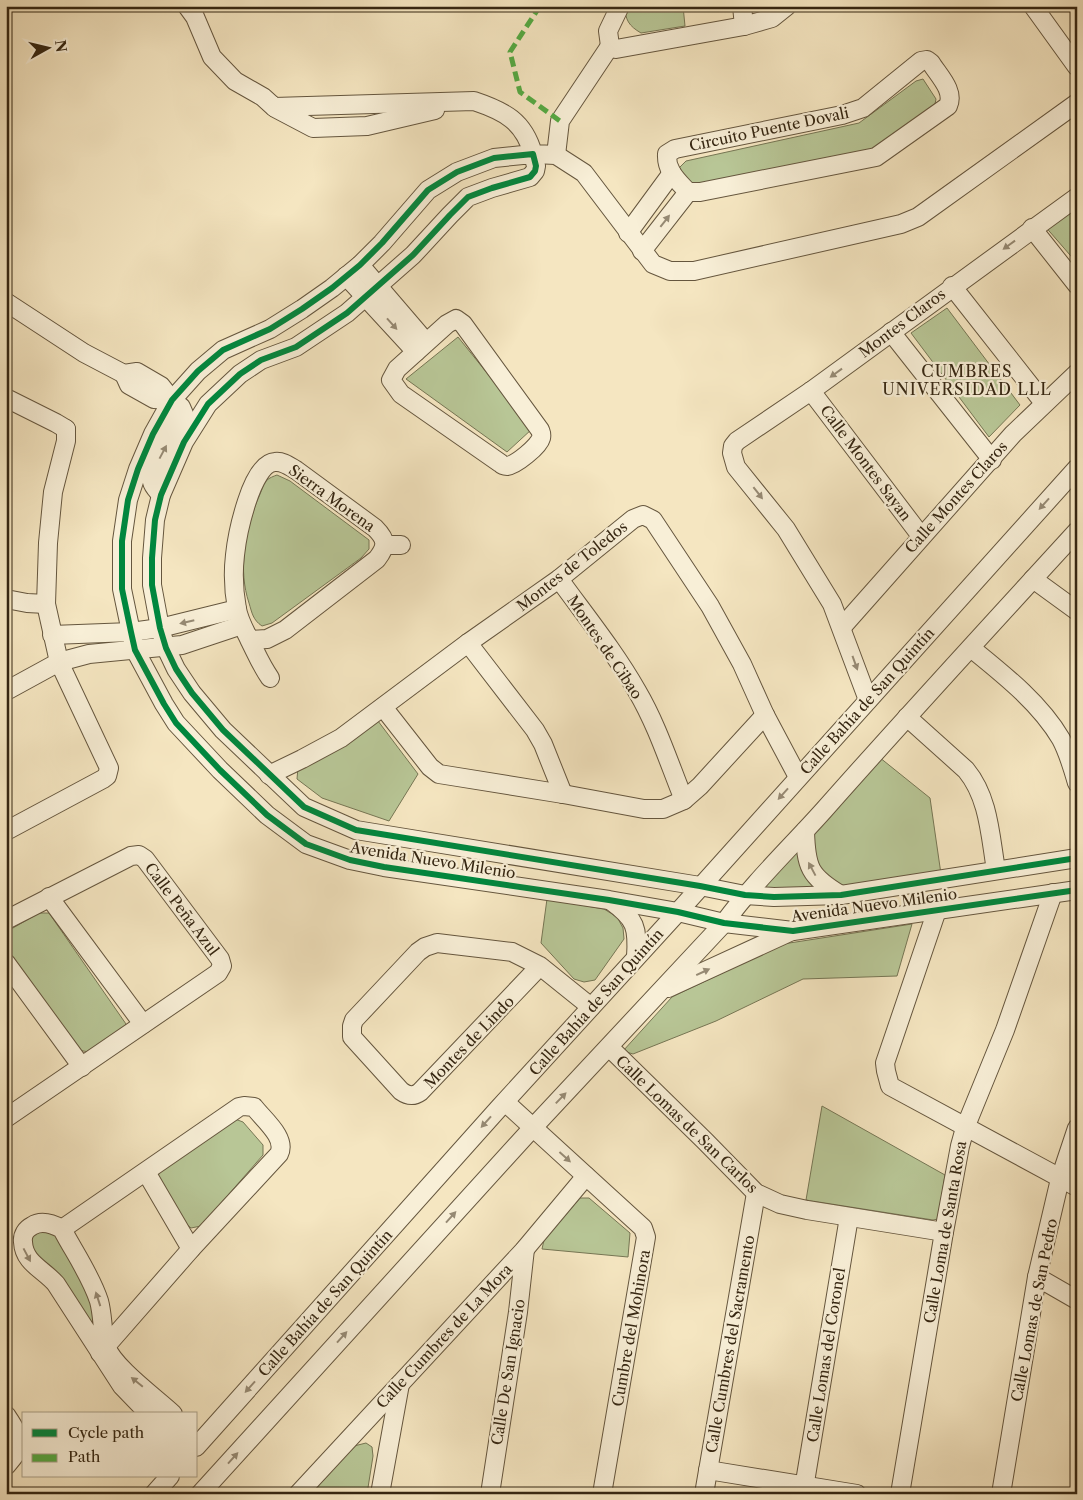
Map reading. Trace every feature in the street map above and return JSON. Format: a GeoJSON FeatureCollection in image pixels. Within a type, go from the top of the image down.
{"type":"FeatureCollection","features":[{"type":"Feature","properties":{"kind":"street"},"geometry":{"type":"LineString","coordinates":[[186,6],[196,17],[212,57],[235,81],[263,97],[274,107],[313,128],[367,126],[474,101],[500,110],[521,127],[529,139],[533,154],[556,155],[584,173],[653,264],[670,271],[694,271],[901,224],[918,217],[1077,103]]}},
{"type":"Feature","properties":{"kind":"street"},"geometry":{"type":"LineString","coordinates":[[556,155],[560,121],[610,46],[608,31],[620,6]]}},
{"type":"Feature","properties":{"kind":"street"},"geometry":{"type":"LineString","coordinates":[[742,6],[744,26]]}},
{"type":"Feature","properties":{"kind":"street"},"geometry":{"type":"LineString","coordinates":[[610,46],[616,49],[744,26],[772,18],[787,6]]}},
{"type":"Feature","properties":{"kind":"street"},"geometry":{"type":"LineString","coordinates":[[1033,6],[1077,67]]}},
{"type":"Feature","properties":{"kind":"street","name":"Circuito Puente Dovali"},"geometry":{"type":"LineString","coordinates":[[672,174],[666,163],[667,154],[675,149],[842,115],[863,108],[921,62],[927,60],[951,93],[948,106],[876,157],[700,192],[688,192]]}},
{"type":"Feature","properties":{"kind":"street","name":"Avenida Nuevo Milenio"},"geometry":{"type":"LineString","coordinates":[[1077,858],[841,895],[774,897],[745,895],[356,830],[304,807],[223,730],[192,693],[176,669],[166,648],[160,628],[152,585],[152,558],[161,495],[184,442],[208,404],[240,374],[261,360],[296,348],[347,313],[413,255],[468,197],[530,177],[535,171],[536,166],[533,154],[494,158],[457,172],[428,190],[382,243],[353,270],[294,314],[270,329],[223,350],[198,371],[172,400],[142,460],[128,500],[122,541],[122,589],[134,650],[176,723],[220,770],[267,815],[306,844],[350,860],[384,867],[609,900],[678,912],[724,923],[793,930],[1077,890]]}},
{"type":"Feature","properties":{"kind":"street"},"geometry":{"type":"LineString","coordinates":[[628,233],[672,174],[688,192],[642,251]]}},
{"type":"Feature","properties":{"kind":"street","name":"Montes Claros"},"geometry":{"type":"LineString","coordinates":[[842,627],[832,604],[786,530],[736,467],[732,453],[733,446],[1077,197]]}},
{"type":"Feature","properties":{"kind":"street"},"geometry":{"type":"LineString","coordinates":[[1032,228],[1077,285]]}},
{"type":"Feature","properties":{"kind":"street"},"geometry":{"type":"LineString","coordinates":[[353,270],[421,347]]}},
{"type":"Feature","properties":{"kind":"street"},"geometry":{"type":"LineString","coordinates":[[952,286],[1044,403]]}},
{"type":"Feature","properties":{"kind":"street"},"geometry":{"type":"LineString","coordinates":[[6,302],[84,353],[124,374],[137,372],[161,386],[172,400],[181,407],[184,414],[154,470],[152,484],[161,495]]}},
{"type":"Feature","properties":{"kind":"street"},"geometry":{"type":"LineString","coordinates":[[456,318],[460,321],[540,430],[542,436],[539,442],[520,460],[508,466],[504,465],[401,394],[391,380],[397,369],[421,347],[456,318]]}},
{"type":"Feature","properties":{"kind":"street"},"geometry":{"type":"LineString","coordinates":[[891,332],[992,460]]}},
{"type":"Feature","properties":{"kind":"street","name":"Calle Montes Claros"},"geometry":{"type":"LineString","coordinates":[[842,627],[921,536],[992,460],[1013,434],[1077,373]]}},
{"type":"Feature","properties":{"kind":"street","name":"Calle Montes Sayan"},"geometry":{"type":"LineString","coordinates":[[811,391],[921,536]]}},
{"type":"Feature","properties":{"kind":"street"},"geometry":{"type":"LineString","coordinates":[[6,398],[56,423],[73,428],[66,441],[53,492],[48,544],[46,604],[60,662],[109,768],[109,772],[103,780],[6,831]]}},
{"type":"Feature","properties":{"kind":"street","name":"Sierra Morena"},"geometry":{"type":"LineString","coordinates":[[52,635],[243,625],[267,639],[285,630],[393,545],[375,528],[274,456],[263,466],[255,478],[240,525],[234,557],[243,625]]}},
{"type":"Feature","properties":{"kind":"street","name":"Calle Bahía de San Quintín"},"geometry":{"type":"LineString","coordinates":[[198,1441],[678,912],[1077,468]]}},
{"type":"Feature","properties":{"kind":"street","name":"Montes de Toledos"},"geometry":{"type":"LineString","coordinates":[[268,774],[341,738],[559,578],[633,519],[643,515],[653,520],[710,606],[742,664],[765,715],[798,777]]}},
{"type":"Feature","properties":{"kind":"street"},"geometry":{"type":"LineString","coordinates":[[200,1494],[533,1128],[724,923],[745,895],[1077,531]]}},
{"type":"Feature","properties":{"kind":"street","name":"Montes de Cibao"},"geometry":{"type":"LineString","coordinates":[[559,578],[637,691],[656,729],[684,800]]}},
{"type":"Feature","properties":{"kind":"street"},"geometry":{"type":"LineString","coordinates":[[1033,579],[1077,611]]}},
{"type":"Feature","properties":{"kind":"street"},"geometry":{"type":"LineString","coordinates":[[6,600],[46,604]]}},
{"type":"Feature","properties":{"kind":"street"},"geometry":{"type":"LineString","coordinates":[[243,625],[259,662],[270,678]]}},
{"type":"Feature","properties":{"kind":"street","name":"Sierra Morena"},"geometry":{"type":"LineString","coordinates":[[6,691],[60,662],[89,654],[182,645],[243,625]]}},
{"type":"Feature","properties":{"kind":"street"},"geometry":{"type":"LineString","coordinates":[[842,627],[868,700]]}},
{"type":"Feature","properties":{"kind":"street"},"geometry":{"type":"LineString","coordinates":[[468,643],[536,730],[563,794]]}},
{"type":"Feature","properties":{"kind":"street"},"geometry":{"type":"LineString","coordinates":[[971,648],[1004,675],[1050,722],[1062,740],[1077,783]]}},
{"type":"Feature","properties":{"kind":"street"},"geometry":{"type":"LineString","coordinates":[[383,707],[430,767],[439,774],[644,809],[663,809],[684,800],[700,786],[765,715]]}},
{"type":"Feature","properties":{"kind":"street"},"geometry":{"type":"LineString","coordinates":[[907,717],[948,753],[974,780],[987,813],[996,870]]}},
{"type":"Feature","properties":{"kind":"street"},"geometry":{"type":"LineString","coordinates":[[806,830],[806,854],[812,870],[817,878],[826,886],[841,895]]}},
{"type":"Feature","properties":{"kind":"street","name":"Calle Peña Azul"},"geometry":{"type":"LineString","coordinates":[[6,920],[131,856],[139,855],[220,959],[222,966],[218,972],[6,1118]]}},
{"type":"Feature","properties":{"kind":"street","name":"Calle Loma de Santa Rosa"},"geometry":{"type":"LineString","coordinates":[[900,1494],[960,1146],[965,1128],[1005,1030],[1053,893]]}},
{"type":"Feature","properties":{"kind":"street"},"geometry":{"type":"LineString","coordinates":[[49,897],[143,1024]]}},
{"type":"Feature","properties":{"kind":"street"},"geometry":{"type":"LineString","coordinates":[[609,900],[628,914],[633,922],[636,933],[636,957]]}},
{"type":"Feature","properties":{"kind":"street"},"geometry":{"type":"LineString","coordinates":[[937,910],[885,1063],[890,1086],[1077,1187]]}},
{"type":"Feature","properties":{"kind":"street"},"geometry":{"type":"LineString","coordinates":[[658,992],[793,930]]}},
{"type":"Feature","properties":{"kind":"street","name":"Montes de Lindo"},"geometry":{"type":"LineString","coordinates":[[540,966],[416,1095],[406,1095],[401,1091],[352,1037],[354,1020],[418,952],[431,944],[512,952],[540,966],[591,1006]]}},
{"type":"Feature","properties":{"kind":"street"},"geometry":{"type":"LineString","coordinates":[[6,963],[82,1067]]}},
{"type":"Feature","properties":{"kind":"street","name":"Calle Lomas de San Carlos"},"geometry":{"type":"LineString","coordinates":[[609,1047],[756,1193],[780,1204],[944,1232]]}},
{"type":"Feature","properties":{"kind":"street","name":"Cumbre del Mohinora"},"geometry":{"type":"LineString","coordinates":[[506,1102],[642,1228],[646,1237],[602,1494]]}},
{"type":"Feature","properties":{"kind":"street"},"geometry":{"type":"LineString","coordinates":[[62,1229],[239,1107],[254,1108],[282,1145],[279,1154],[191,1249],[103,1350]]}},
{"type":"Feature","properties":{"kind":"street","name":"Calle Lomas de San Pedro"},"geometry":{"type":"LineString","coordinates":[[1001,1494],[1037,1278],[1060,1179],[1077,1128]]}},
{"type":"Feature","properties":{"kind":"street"},"geometry":{"type":"LineString","coordinates":[[146,1172],[191,1249]]}},
{"type":"Feature","properties":{"kind":"street","name":"Calle Cumbres de La Mora"},"geometry":{"type":"LineString","coordinates":[[298,1494],[525,1249],[586,1176]]}},
{"type":"Feature","properties":{"kind":"street","name":"Calle Cumbres del Sacramento"},"geometry":{"type":"LineString","coordinates":[[704,1494],[756,1193]]}},
{"type":"Feature","properties":{"kind":"street","name":"Calle Lomas del Coronel"},"geometry":{"type":"LineString","coordinates":[[804,1490],[849,1217]]}},
{"type":"Feature","properties":{"kind":"street"},"geometry":{"type":"LineString","coordinates":[[147,1412],[122,1386],[103,1350],[56,1284],[49,1275],[34,1265],[24,1252],[22,1238],[30,1226],[36,1223],[45,1223],[62,1229],[95,1290],[102,1315],[103,1350],[131,1378],[171,1412]]}},
{"type":"Feature","properties":{"kind":"street","name":"Calle De San Ignacio"},"geometry":{"type":"LineString","coordinates":[[490,1494],[518,1312],[525,1249]]}},
{"type":"Feature","properties":{"kind":"street"},"geometry":{"type":"LineString","coordinates":[[1037,1278],[1077,1300]]}},
{"type":"Feature","properties":{"kind":"street"},"geometry":{"type":"LineString","coordinates":[[380,1494],[400,1383]]}},
{"type":"Feature","properties":{"kind":"street"},"geometry":{"type":"LineString","coordinates":[[6,1415],[15,1430],[18,1449],[6,1466]]}},
{"type":"Feature","properties":{"kind":"street"},"geometry":{"type":"LineString","coordinates":[[708,1470],[804,1490],[857,1494]]}},
{"type":"Feature","properties":{"kind":"street"},"geometry":{"type":"LineString","coordinates":[[154,1494],[168,1478]]}},
{"type":"Feature","properties":{"kind":"green space"},"geometry":{"type":"Polygon","coordinates":[[[625,6],[683,6],[685,26],[641,33],[628,22],[625,6]]]}},
{"type":"Feature","properties":{"kind":"green space"},"geometry":{"type":"Polygon","coordinates":[[[923,79],[936,99],[935,104],[870,151],[695,186],[687,183],[679,168],[686,161],[859,123],[916,81],[923,79]]]}},
{"type":"Feature","properties":{"kind":"green space"},"geometry":{"type":"Polygon","coordinates":[[[1077,205],[1077,263],[1043,224],[1077,205]]]}},
{"type":"Feature","properties":{"kind":"green space"},"geometry":{"type":"Polygon","coordinates":[[[947,308],[1020,405],[989,437],[911,333],[947,308]]]}},
{"type":"Feature","properties":{"kind":"green space"},"geometry":{"type":"Polygon","coordinates":[[[458,337],[532,429],[507,452],[406,379],[458,337]]]}},
{"type":"Feature","properties":{"kind":"green space"},"geometry":{"type":"Polygon","coordinates":[[[277,475],[290,481],[369,540],[369,549],[361,558],[272,623],[262,626],[253,616],[246,590],[244,552],[249,526],[257,501],[267,480],[277,475]]]}},
{"type":"Feature","properties":{"kind":"green space"},"geometry":{"type":"Polygon","coordinates":[[[378,721],[418,774],[389,821],[322,798],[297,779],[298,767],[378,721]]]}},
{"type":"Feature","properties":{"kind":"green space"},"geometry":{"type":"Polygon","coordinates":[[[874,753],[930,798],[942,881],[842,895],[749,890],[874,753]]]}},
{"type":"Feature","properties":{"kind":"green space"},"geometry":{"type":"Polygon","coordinates":[[[547,899],[604,909],[617,917],[623,928],[624,939],[595,980],[584,982],[574,979],[541,943],[547,899]]]}},
{"type":"Feature","properties":{"kind":"green space"},"geometry":{"type":"Polygon","coordinates":[[[39,913],[49,913],[126,1024],[118,1033],[89,1052],[78,1050],[6,955],[6,932],[39,913]]]}},
{"type":"Feature","properties":{"kind":"green space"},"geometry":{"type":"Polygon","coordinates":[[[912,924],[897,976],[803,979],[716,1021],[633,1054],[623,1051],[672,997],[783,944],[912,924]]]}},
{"type":"Feature","properties":{"kind":"green space"},"geometry":{"type":"Polygon","coordinates":[[[822,1106],[945,1175],[938,1219],[933,1220],[806,1200],[822,1106]]]}},
{"type":"Feature","properties":{"kind":"green space"},"geometry":{"type":"Polygon","coordinates":[[[235,1119],[243,1122],[263,1145],[263,1155],[201,1226],[191,1228],[184,1222],[158,1176],[161,1169],[235,1119]]]}},
{"type":"Feature","properties":{"kind":"green space"},"geometry":{"type":"Polygon","coordinates":[[[580,1198],[589,1198],[630,1233],[628,1257],[542,1249],[544,1240],[580,1198]]]}},
{"type":"Feature","properties":{"kind":"green space"},"geometry":{"type":"Polygon","coordinates":[[[51,1228],[86,1286],[95,1310],[96,1335],[60,1275],[48,1264],[35,1259],[27,1235],[51,1228]]]}},
{"type":"Feature","properties":{"kind":"green space"},"geometry":{"type":"Polygon","coordinates":[[[366,1443],[372,1447],[373,1456],[367,1494],[311,1494],[354,1446],[366,1443]]]}},
{"type":"Feature","properties":{"kind":"marked path"},"geometry":{"type":"LineString","coordinates":[[540,6],[510,52],[520,92],[560,121]]}},
{"type":"Feature","properties":{"kind":"cycle path"},"geometry":{"type":"LineString","coordinates":[[1077,858],[841,895],[774,897],[745,895],[356,830],[304,807],[223,730],[192,693],[176,669],[166,648],[160,628],[152,585],[152,558],[155,520],[161,495],[184,442],[208,404],[240,374],[261,360],[296,347],[347,313],[413,255],[468,197],[530,177],[535,171],[536,166],[533,154],[494,158],[457,172],[428,190],[382,243],[360,265],[332,288],[270,329],[223,350],[198,371],[172,400],[153,434],[138,469],[128,500],[122,541],[122,589],[135,650],[176,723],[220,770],[267,815],[306,844],[350,860],[384,867],[609,900],[678,912],[724,923],[793,931],[1077,890]]}},
{"type":"Feature","properties":{"kind":"district","name":"CUMBRES UNIVERSIDAD LLL"},"geometry":{"type":"Point","coordinates":[967,380]}}]}
